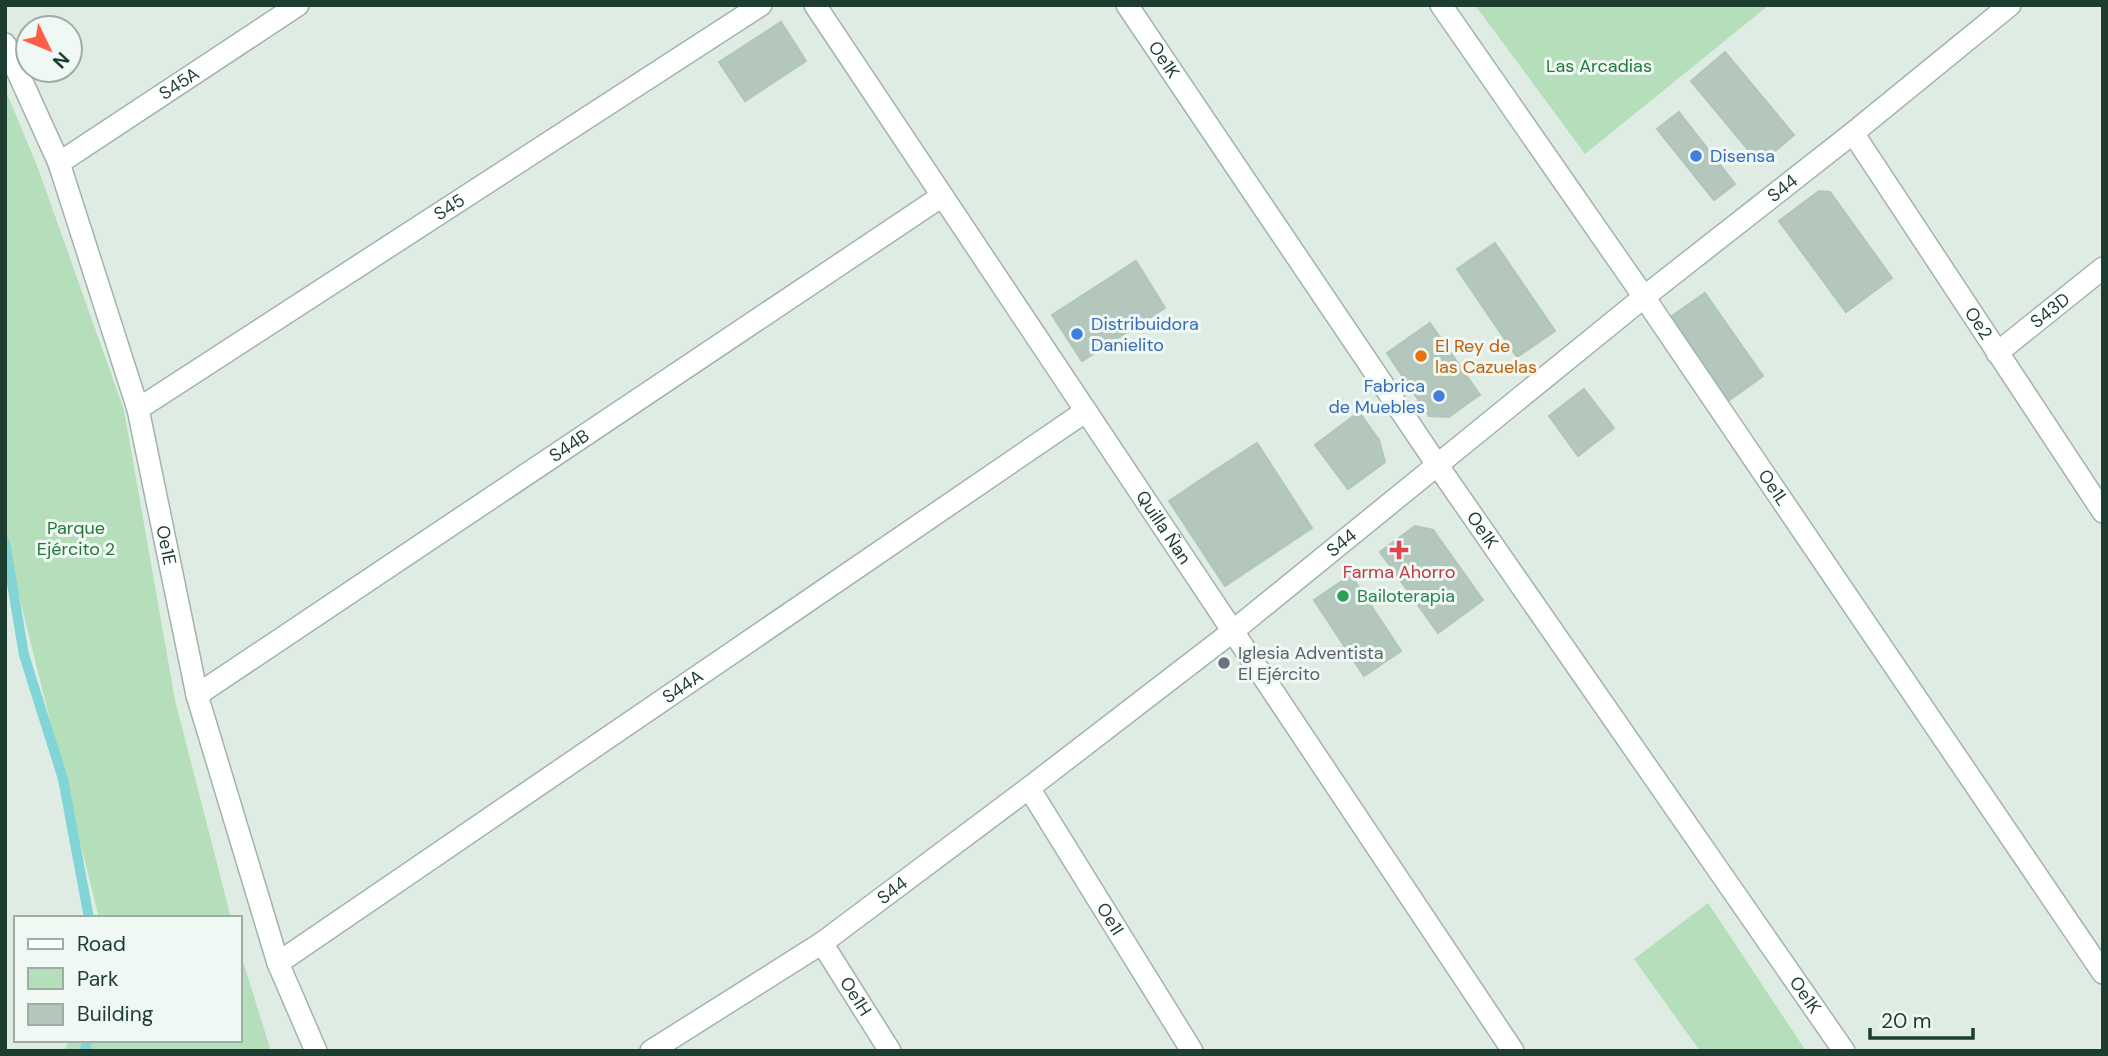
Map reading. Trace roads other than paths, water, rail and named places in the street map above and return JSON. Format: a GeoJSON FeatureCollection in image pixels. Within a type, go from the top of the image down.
{"type":"FeatureCollection","features":[{"type":"Feature","properties":{"kind":"street","name":"S45A"},"geometry":{"type":"LineString","coordinates":[[58,163],[298,5]]}},
{"type":"Feature","properties":{"kind":"street","name":"S45"},"geometry":{"type":"LineString","coordinates":[[138,409],[761,5]]}},
{"type":"Feature","properties":{"kind":"street","name":"Quilla Ñan"},"geometry":{"type":"LineString","coordinates":[[815,5],[1513,1051]]}},
{"type":"Feature","properties":{"kind":"street","name":"Oe1K"},"geometry":{"type":"LineString","coordinates":[[1127,5],[1438,466],[1844,1051]]}},
{"type":"Feature","properties":{"kind":"street","name":"Oe1L"},"geometry":{"type":"LineString","coordinates":[[1441,5],[1644,297],[2103,973]]}},
{"type":"Feature","properties":{"kind":"street","name":"S44"},"geometry":{"type":"LineString","coordinates":[[651,1051],[822,943],[1233,631],[1644,297],[1853,133],[2010,5]]}},
{"type":"Feature","properties":{"kind":"street","name":"Oe1E"},"geometry":{"type":"LineString","coordinates":[[5,44],[58,163],[138,409],[197,695],[278,963],[316,1051]]}},
{"type":"Feature","properties":{"kind":"street","name":"Oe2"},"geometry":{"type":"LineString","coordinates":[[1853,133],[2103,512]]}},
{"type":"Feature","properties":{"kind":"street","name":"S44B"},"geometry":{"type":"LineString","coordinates":[[197,695],[942,196]]}},
{"type":"Feature","properties":{"kind":"street","name":"S43D"},"geometry":{"type":"LineString","coordinates":[[1997,353],[2103,268]]}},
{"type":"Feature","properties":{"kind":"street","name":"S44A"},"geometry":{"type":"LineString","coordinates":[[278,963],[1086,411]]}},
{"type":"Feature","properties":{"kind":"street","name":"Oe1I"},"geometry":{"type":"LineString","coordinates":[[1029,788],[1192,1051]]}},
{"type":"Feature","properties":{"kind":"street","name":"Oe1H"},"geometry":{"type":"LineString","coordinates":[[822,943],[890,1051]]}},
{"type":"Feature","properties":{"kind":"waterway"},"geometry":{"type":"LineString","coordinates":[[5,542],[24,655],[63,779],[89,916]]}},
{"type":"Feature","properties":{"kind":"waterway"},"geometry":{"type":"LineString","coordinates":[[85,1051],[87,1042]]}},
{"type":"Feature","properties":{"kind":"place","name":"Disensa"},"geometry":{"type":"Point","coordinates":[1696,156]}},
{"type":"Feature","properties":{"kind":"place","name":"Distribuidora Danielito"},"geometry":{"type":"Point","coordinates":[1077,334]}},
{"type":"Feature","properties":{"kind":"place","name":"El Rey de las Cazuelas"},"geometry":{"type":"Point","coordinates":[1421,356]}},
{"type":"Feature","properties":{"kind":"place","name":"Fabrica de Muebles"},"geometry":{"type":"Point","coordinates":[1439,396]}},
{"type":"Feature","properties":{"kind":"place","name":"Farma Ahorro"},"geometry":{"type":"Point","coordinates":[1399,550]}},
{"type":"Feature","properties":{"kind":"place","name":"Bailoterapia"},"geometry":{"type":"Point","coordinates":[1343,596]}},
{"type":"Feature","properties":{"kind":"place","name":"Iglesia Adventista El Ejército"},"geometry":{"type":"Point","coordinates":[1224,663]}},
{"type":"Feature","properties":{"kind":"park label","name":"Las Arcadias"},"geometry":{"type":"Point","coordinates":[1599,66]}},
{"type":"Feature","properties":{"kind":"park label","name":"Parque Ejército 2"},"geometry":{"type":"Point","coordinates":[76,538]}}]}
